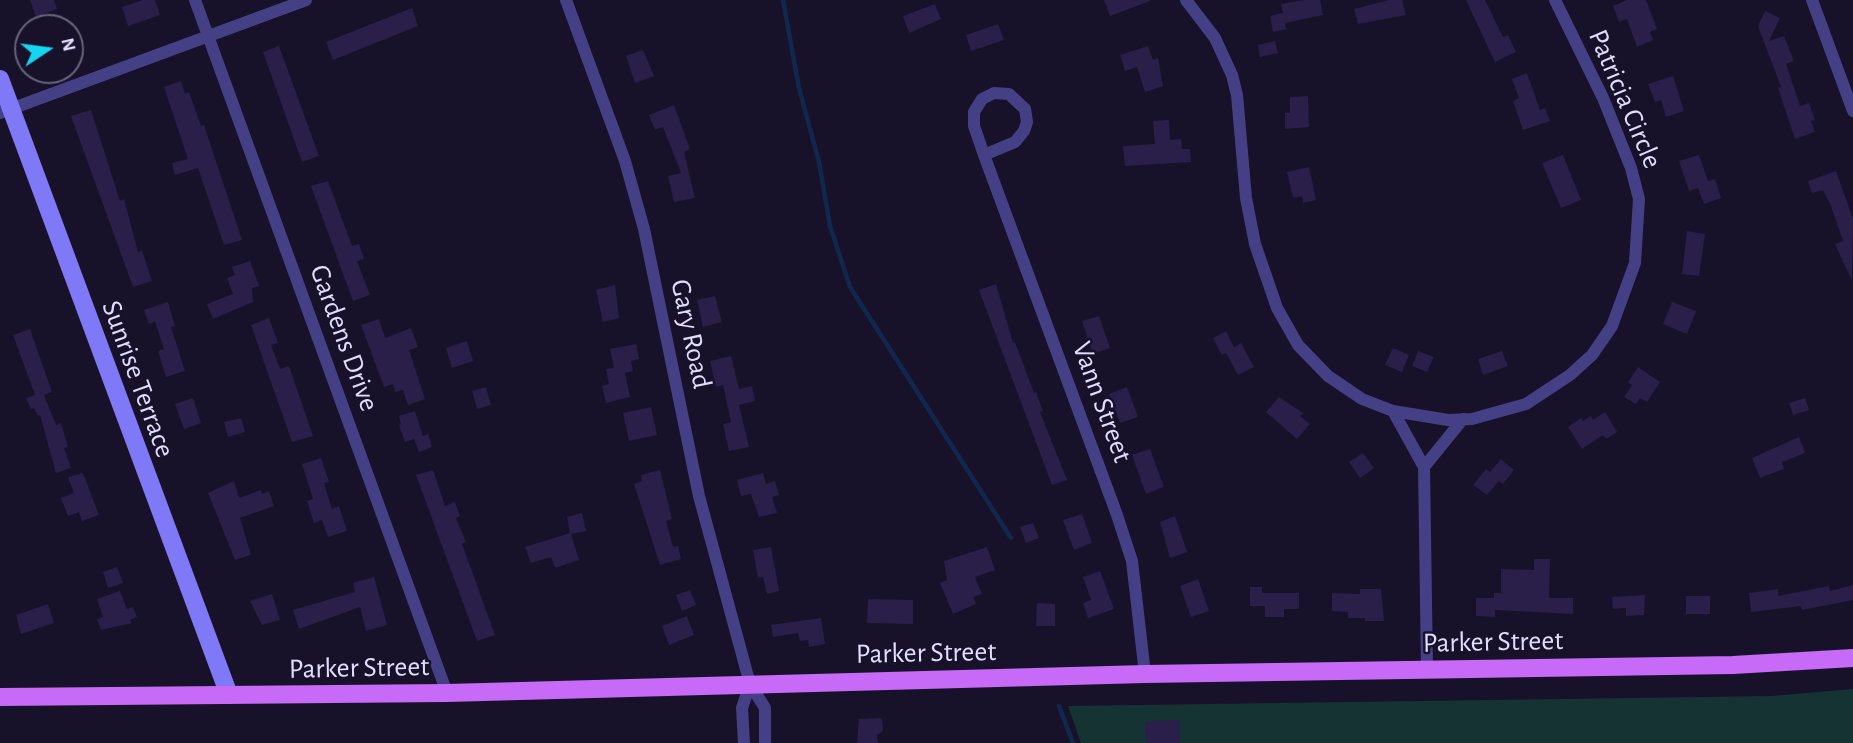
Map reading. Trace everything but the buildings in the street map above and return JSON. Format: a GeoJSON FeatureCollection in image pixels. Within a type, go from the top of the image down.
{"type":"FeatureCollection","features":[{"type":"Feature","properties":{"kind":"main road","name":"Parker Street"},"geometry":{"type":"LineString","coordinates":[[0,696],[447,693],[1145,674],[1733,665],[1853,659]]}},
{"type":"Feature","properties":{"kind":"street","name":"Gardens Drive"},"geometry":{"type":"LineString","coordinates":[[195,0],[447,693]]}},
{"type":"Feature","properties":{"kind":"street"},"geometry":{"type":"LineString","coordinates":[[5,111],[306,0]]}},
{"type":"Feature","properties":{"kind":"street","name":"Gary Road"},"geometry":{"type":"LineString","coordinates":[[566,0],[625,161],[644,229],[699,496],[750,684],[765,708],[765,743]]}},
{"type":"Feature","properties":{"kind":"street","name":"Patricia Circle"},"geometry":{"type":"LineString","coordinates":[[1186,0],[1215,38],[1232,75],[1237,95],[1246,198],[1261,267],[1277,308],[1298,345],[1328,376],[1362,399],[1394,411],[1426,418],[1462,419],[1526,404],[1570,376],[1592,355],[1612,326],[1634,264],[1639,199],[1631,168],[1603,98],[1555,0]]}},
{"type":"Feature","properties":{"kind":"street"},"geometry":{"type":"LineString","coordinates":[[1812,0],[1853,111]]}},
{"type":"Feature","properties":{"kind":"street","name":"Sunrise Terrace"},"geometry":{"type":"LineString","coordinates":[[0,79],[5,111],[229,695]]}},
{"type":"Feature","properties":{"kind":"street","name":"Vann Street"},"geometry":{"type":"LineString","coordinates":[[984,155],[1015,142],[1026,127],[1023,105],[1009,94],[990,94],[976,107],[974,126],[984,155],[1132,561],[1145,674]]}},
{"type":"Feature","properties":{"kind":"street"},"geometry":{"type":"LineString","coordinates":[[1394,411],[1424,467],[1427,669]]}},
{"type":"Feature","properties":{"kind":"street"},"geometry":{"type":"LineString","coordinates":[[1424,467],[1462,419]]}},
{"type":"Feature","properties":{"kind":"street"},"geometry":{"type":"LineString","coordinates":[[744,743],[742,708],[750,684]]}},
{"type":"Feature","properties":{"kind":"green space"},"geometry":{"type":"Polygon","coordinates":[[[1853,689],[1853,743],[1081,743],[1068,706],[1772,696],[1853,689]]]}},
{"type":"Feature","properties":{"kind":"waterway"},"geometry":{"type":"LineString","coordinates":[[783,0],[799,88],[819,162],[830,226],[850,287],[1011,538]]}},
{"type":"Feature","properties":{"kind":"waterway"},"geometry":{"type":"LineString","coordinates":[[1059,706],[1073,743]]}}]}
